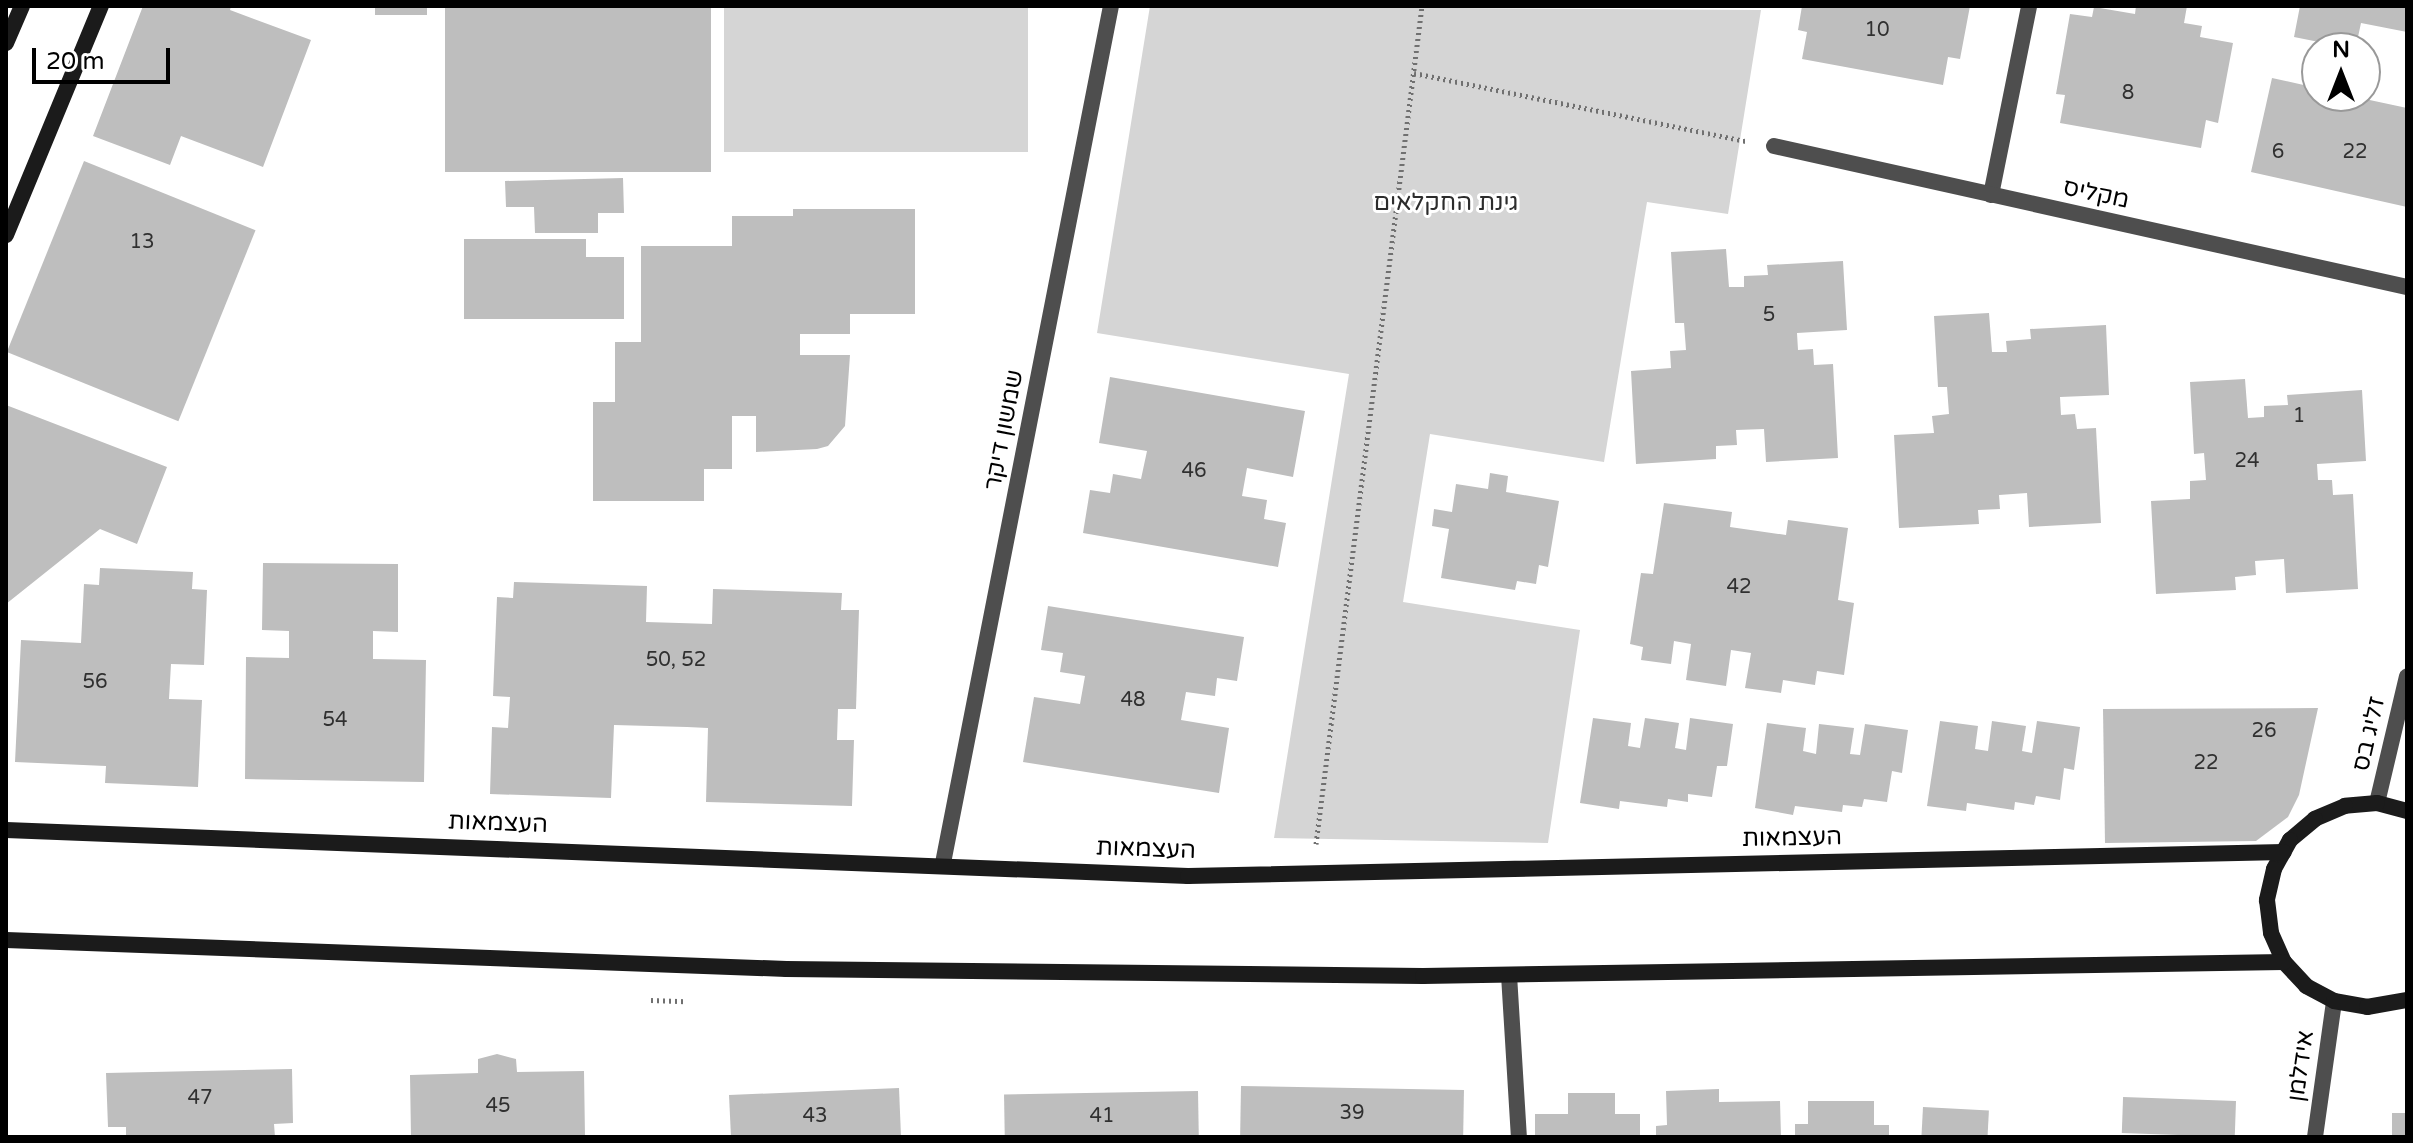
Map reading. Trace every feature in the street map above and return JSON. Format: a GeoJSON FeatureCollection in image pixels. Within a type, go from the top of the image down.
{"type":"FeatureCollection","features":[{"type":"Feature","properties":{"kind":"main road"},"geometry":{"type":"LineString","coordinates":[[6,43],[22,6]]}},
{"type":"Feature","properties":{"kind":"main road"},"geometry":{"type":"LineString","coordinates":[[6,235],[101,6]]}},
{"type":"Feature","properties":{"kind":"main road"},"geometry":{"type":"LineString","coordinates":[[2407,811],[2377,803],[2345,806],[2315,819],[2284,852],[2267,900],[2271,933],[2284,962],[2306,986],[2334,1001],[2367,1007],[2407,1000]]}},
{"type":"Feature","properties":{"kind":"main road","name":"העצמאות"},"geometry":{"type":"LineString","coordinates":[[6,830],[943,863],[1188,876],[2284,852]]}},
{"type":"Feature","properties":{"kind":"main road"},"geometry":{"type":"LineString","coordinates":[[6,940],[786,969],[1509,975],[2284,962]]}},
{"type":"Feature","properties":{"kind":"street","name":"שמשון דיקר"},"geometry":{"type":"LineString","coordinates":[[943,863],[1111,6]]}},
{"type":"Feature","properties":{"kind":"street"},"geometry":{"type":"LineString","coordinates":[[1991,195],[2029,6]]}},
{"type":"Feature","properties":{"kind":"street","name":"מקליס"},"geometry":{"type":"LineString","coordinates":[[1774,146],[2407,287]]}},
{"type":"Feature","properties":{"kind":"street","name":"זליג בס"},"geometry":{"type":"LineString","coordinates":[[2377,803],[2407,676]]}},
{"type":"Feature","properties":{"kind":"street"},"geometry":{"type":"LineString","coordinates":[[1509,975],[1519,1137]]}},
{"type":"Feature","properties":{"kind":"street","name":"אידלמן"},"geometry":{"type":"LineString","coordinates":[[2315,1137],[2334,1001]]}},
{"type":"Feature","properties":{"kind":"path"},"geometry":{"type":"LineString","coordinates":[[1312,872],[1422,6]]}},
{"type":"Feature","properties":{"kind":"path"},"geometry":{"type":"LineString","coordinates":[[1414,73],[1774,146]]}},
{"type":"Feature","properties":{"kind":"green space"},"geometry":{"type":"Polygon","coordinates":[[[724,6],[1028,6],[1028,152],[724,152],[724,6]]]}},
{"type":"Feature","properties":{"kind":"green space","name":"גינת החקלאים"},"geometry":{"type":"Polygon","coordinates":[[[1150,6],[1761,10],[1728,214],[1647,202],[1604,462],[1430,434],[1403,602],[1580,630],[1548,843],[1274,838],[1349,374],[1097,333],[1150,6]]]}},
{"type":"Feature","properties":{"kind":"building"},"geometry":{"type":"Polygon","coordinates":[[[143,6],[231,6],[230,10],[311,40],[263,167],[181,136],[170,165],[93,136],[143,6]]]}},
{"type":"Feature","properties":{"kind":"building"},"geometry":{"type":"Polygon","coordinates":[[[375,6],[427,6],[427,15],[375,15],[375,6]]]}},
{"type":"Feature","properties":{"kind":"building"},"geometry":{"type":"Polygon","coordinates":[[[445,6],[711,6],[711,172],[445,172],[445,6]]]}},
{"type":"Feature","properties":{"kind":"building"},"geometry":{"type":"Polygon","coordinates":[[[1802,6],[1970,6],[1960,59],[1948,57],[1943,85],[1802,59],[1807,32],[1798,30],[1802,6]]]}},
{"type":"Feature","properties":{"kind":"building"},"geometry":{"type":"Polygon","coordinates":[[[2136,6],[2187,6],[2184,23],[2202,26],[2200,37],[2233,43],[2218,123],[2206,120],[2201,148],[2060,123],[2065,95],[2056,94],[2070,14],[2092,17],[2094,7],[2135,14],[2136,6]]]}},
{"type":"Feature","properties":{"kind":"building"},"geometry":{"type":"Polygon","coordinates":[[[2300,6],[2407,6],[2407,32],[2361,23],[2359,32],[2301,32],[2301,38],[2294,37],[2300,6]]]}},
{"type":"Feature","properties":{"kind":"building"},"geometry":{"type":"Polygon","coordinates":[[[2272,78],[2301,84],[2301,112],[2381,112],[2381,102],[2407,108],[2407,207],[2251,172],[2272,78]]]}},
{"type":"Feature","properties":{"kind":"building"},"geometry":{"type":"Polygon","coordinates":[[[84,161],[256,230],[178,421],[7,352],[84,161]]]}},
{"type":"Feature","properties":{"kind":"building"},"geometry":{"type":"Polygon","coordinates":[[[623,178],[624,213],[598,213],[598,233],[535,233],[534,207],[506,207],[505,181],[623,178]]]}},
{"type":"Feature","properties":{"kind":"building"},"geometry":{"type":"Polygon","coordinates":[[[793,209],[915,209],[915,314],[850,314],[850,334],[800,334],[800,355],[850,355],[845,426],[828,446],[756,452],[756,416],[732,416],[732,469],[704,469],[704,501],[593,501],[593,402],[615,402],[615,342],[641,342],[641,246],[732,246],[732,216],[793,216],[793,209]]]}},
{"type":"Feature","properties":{"kind":"building"},"geometry":{"type":"Polygon","coordinates":[[[464,239],[586,239],[586,257],[624,257],[624,319],[464,319],[464,239]]]}},
{"type":"Feature","properties":{"kind":"building"},"geometry":{"type":"Polygon","coordinates":[[[1726,249],[1729,287],[1744,287],[1744,276],[1768,275],[1767,265],[1843,261],[1847,330],[1797,333],[1798,350],[1813,349],[1814,365],[1833,364],[1838,458],[1766,462],[1764,429],[1736,430],[1737,445],[1716,446],[1716,459],[1636,464],[1631,371],[1671,368],[1670,351],[1686,350],[1684,323],[1675,323],[1671,252],[1726,249]]]}},
{"type":"Feature","properties":{"kind":"building"},"geometry":{"type":"Polygon","coordinates":[[[1989,313],[1992,352],[2007,352],[2006,341],[2031,339],[2030,329],[2106,325],[2109,395],[2060,397],[2061,415],[2075,414],[2077,429],[2096,428],[2101,523],[2029,527],[2027,493],[1999,495],[2000,509],[1978,510],[1979,524],[1899,528],[1894,435],[1934,433],[1932,416],[1949,414],[1947,387],[1938,387],[1934,316],[1989,313]]]}},
{"type":"Feature","properties":{"kind":"building"},"geometry":{"type":"Polygon","coordinates":[[[1110,377],[1305,411],[1293,477],[1247,468],[1242,496],[1267,500],[1264,519],[1286,523],[1278,567],[1083,533],[1090,490],[1110,493],[1113,474],[1141,479],[1147,451],[1099,443],[1110,377]]]}},
{"type":"Feature","properties":{"kind":"building"},"geometry":{"type":"Polygon","coordinates":[[[2245,379],[2248,418],[2264,417],[2264,406],[2288,405],[2287,395],[2362,390],[2366,461],[2317,464],[2318,480],[2332,480],[2333,495],[2353,494],[2358,589],[2286,593],[2284,559],[2255,561],[2256,575],[2235,577],[2236,590],[2156,594],[2151,501],[2190,499],[2190,481],[2206,480],[2204,453],[2194,454],[2190,382],[2245,379]]]}},
{"type":"Feature","properties":{"kind":"building"},"geometry":{"type":"Polygon","coordinates":[[[6,405],[167,467],[137,544],[100,529],[6,604],[6,405]]]}},
{"type":"Feature","properties":{"kind":"building"},"geometry":{"type":"Polygon","coordinates":[[[1490,473],[1508,476],[1506,492],[1559,501],[1548,567],[1539,565],[1536,584],[1517,581],[1515,590],[1441,578],[1449,529],[1432,526],[1434,509],[1452,512],[1456,484],[1488,489],[1490,473]]]}},
{"type":"Feature","properties":{"kind":"building"},"geometry":{"type":"Polygon","coordinates":[[[1664,503],[1732,512],[1730,527],[1786,535],[1788,520],[1848,528],[1838,600],[1854,603],[1844,675],[1817,671],[1815,685],[1783,680],[1781,693],[1745,688],[1751,653],[1731,650],[1726,686],[1686,680],[1691,644],[1674,641],[1671,664],[1641,660],[1643,647],[1630,644],[1641,573],[1653,574],[1664,503]]]}},
{"type":"Feature","properties":{"kind":"building"},"geometry":{"type":"Polygon","coordinates":[[[263,563],[398,564],[398,632],[373,631],[373,659],[426,660],[424,782],[245,779],[246,657],[289,658],[289,631],[262,630],[263,563]]]}},
{"type":"Feature","properties":{"kind":"building"},"geometry":{"type":"Polygon","coordinates":[[[100,568],[193,572],[192,589],[207,590],[204,665],[171,664],[169,699],[202,700],[198,787],[105,783],[106,766],[15,762],[21,640],[81,643],[84,584],[99,585],[100,568]]]}},
{"type":"Feature","properties":{"kind":"building"},"geometry":{"type":"Polygon","coordinates":[[[514,582],[647,586],[646,622],[712,624],[713,589],[842,593],[841,610],[859,610],[856,709],[838,709],[837,740],[854,740],[852,806],[706,802],[708,728],[687,727],[614,725],[611,798],[490,794],[492,727],[508,728],[510,697],[493,696],[497,597],[513,598],[514,582]]]}},
{"type":"Feature","properties":{"kind":"building"},"geometry":{"type":"Polygon","coordinates":[[[1048,606],[1244,637],[1237,681],[1217,678],[1215,696],[1186,692],[1181,720],[1229,728],[1219,793],[1023,762],[1034,697],[1080,704],[1085,676],[1060,672],[1063,653],[1041,650],[1048,606]]]}},
{"type":"Feature","properties":{"kind":"building"},"geometry":{"type":"Polygon","coordinates":[[[2318,708],[2299,795],[2288,817],[2256,841],[2105,843],[2103,709],[2318,708]]]}},
{"type":"Feature","properties":{"kind":"building"},"geometry":{"type":"Polygon","coordinates":[[[1593,718],[1631,723],[1628,746],[1640,748],[1645,718],[1679,723],[1675,748],[1686,750],[1690,718],[1733,724],[1727,766],[1717,766],[1712,797],[1688,794],[1688,802],[1668,799],[1667,807],[1620,801],[1619,809],[1580,803],[1593,718]]]}},
{"type":"Feature","properties":{"kind":"building"},"geometry":{"type":"Polygon","coordinates":[[[1940,721],[1978,726],[1975,749],[1988,751],[1992,721],[2026,726],[2022,751],[2032,753],[2037,721],[2080,727],[2074,770],[2064,768],[2060,800],[2036,796],[2034,805],[2015,802],[2014,810],[1967,803],[1966,811],[1927,806],[1940,721]]]}},
{"type":"Feature","properties":{"kind":"building"},"geometry":{"type":"Polygon","coordinates":[[[1767,723],[1806,728],[1803,751],[1816,754],[1819,724],[1854,728],[1850,754],[1860,755],[1865,724],[1908,730],[1902,773],[1892,771],[1887,802],[1864,799],[1862,807],[1843,805],[1842,812],[1795,806],[1793,815],[1755,808],[1767,723]]]}},
{"type":"Feature","properties":{"kind":"building"},"geometry":{"type":"Polygon","coordinates":[[[497,1054],[516,1059],[517,1072],[584,1071],[585,1137],[411,1137],[410,1075],[478,1073],[478,1059],[497,1054]]]}},
{"type":"Feature","properties":{"kind":"building"},"geometry":{"type":"Polygon","coordinates":[[[292,1069],[293,1123],[274,1124],[275,1137],[126,1137],[126,1127],[108,1127],[106,1073],[292,1069]]]}},
{"type":"Feature","properties":{"kind":"building"},"geometry":{"type":"Polygon","coordinates":[[[1241,1086],[1464,1090],[1463,1137],[1240,1137],[1241,1086]]]}},
{"type":"Feature","properties":{"kind":"building"},"geometry":{"type":"Polygon","coordinates":[[[899,1088],[901,1137],[731,1137],[729,1095],[899,1088]]]}},
{"type":"Feature","properties":{"kind":"building"},"geometry":{"type":"Polygon","coordinates":[[[1719,1089],[1719,1102],[1780,1101],[1781,1137],[1656,1137],[1656,1126],[1667,1125],[1666,1091],[1719,1089]]]}},
{"type":"Feature","properties":{"kind":"building"},"geometry":{"type":"Polygon","coordinates":[[[1198,1091],[1199,1137],[1005,1137],[1004,1094],[1198,1091]]]}},
{"type":"Feature","properties":{"kind":"building"},"geometry":{"type":"Polygon","coordinates":[[[1568,1093],[1615,1093],[1615,1114],[1640,1114],[1640,1137],[1535,1137],[1535,1114],[1568,1114],[1568,1093]]]}},
{"type":"Feature","properties":{"kind":"building"},"geometry":{"type":"Polygon","coordinates":[[[2123,1097],[2236,1101],[2235,1137],[2122,1133],[2123,1097]]]}},
{"type":"Feature","properties":{"kind":"building"},"geometry":{"type":"Polygon","coordinates":[[[1808,1101],[1874,1101],[1874,1125],[1889,1125],[1889,1137],[1795,1137],[1795,1124],[1808,1124],[1808,1101]]]}},
{"type":"Feature","properties":{"kind":"building"},"geometry":{"type":"Polygon","coordinates":[[[1923,1107],[1989,1110],[1988,1137],[1921,1137],[1923,1107]]]}},
{"type":"Feature","properties":{"kind":"building"},"geometry":{"type":"Polygon","coordinates":[[[2392,1113],[2407,1113],[2407,1137],[2392,1137],[2392,1113]]]}}]}
